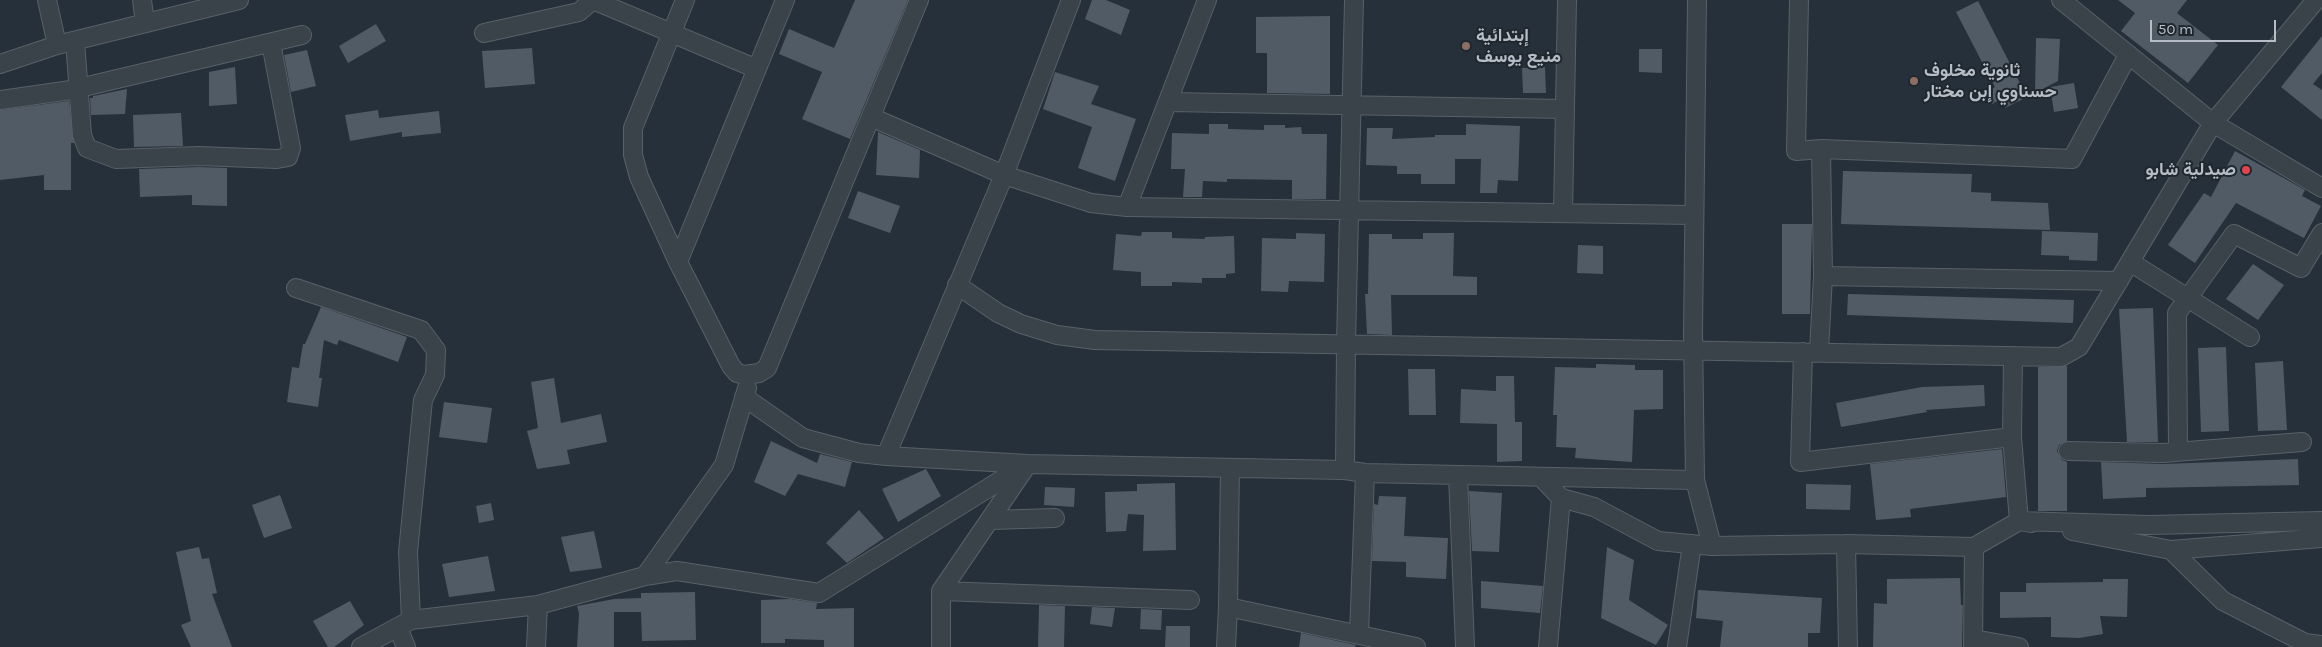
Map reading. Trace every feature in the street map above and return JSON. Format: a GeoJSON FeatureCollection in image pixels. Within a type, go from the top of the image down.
{"type":"FeatureCollection","features":[{"type":"Feature","properties":{"kind":"street"},"geometry":{"type":"LineString","coordinates":[[47,0],[57,45]]}},
{"type":"Feature","properties":{"kind":"street"},"geometry":{"type":"LineString","coordinates":[[142,0],[145,23]]}},
{"type":"Feature","properties":{"kind":"street"},"geometry":{"type":"LineString","coordinates":[[0,64],[75,40],[238,0]]}},
{"type":"Feature","properties":{"kind":"street"},"geometry":{"type":"LineString","coordinates":[[484,33],[579,12],[593,0],[757,69]]}},
{"type":"Feature","properties":{"kind":"street"},"geometry":{"type":"LineString","coordinates":[[685,0],[633,128],[632,146],[639,177],[678,262],[731,366],[737,373],[750,375],[759,374],[767,368],[919,0]]}},
{"type":"Feature","properties":{"kind":"street"},"geometry":{"type":"LineString","coordinates":[[678,262],[785,0]]}},
{"type":"Feature","properties":{"kind":"street"},"geometry":{"type":"LineString","coordinates":[[886,456],[1004,175],[1071,0]]}},
{"type":"Feature","properties":{"kind":"street"},"geometry":{"type":"LineString","coordinates":[[1128,207],[1207,0]]}},
{"type":"Feature","properties":{"kind":"street"},"geometry":{"type":"LineString","coordinates":[[1345,470],[1354,0]]}},
{"type":"Feature","properties":{"kind":"street"},"geometry":{"type":"LineString","coordinates":[[1563,213],[1566,0]]}},
{"type":"Feature","properties":{"kind":"street"},"geometry":{"type":"LineString","coordinates":[[1697,0],[1694,215],[1695,480],[1712,546]]}},
{"type":"Feature","properties":{"kind":"street"},"geometry":{"type":"LineString","coordinates":[[1799,0],[1796,151],[1820,149],[2072,159],[2128,55]]}},
{"type":"Feature","properties":{"kind":"street"},"geometry":{"type":"LineString","coordinates":[[2061,0],[2212,123],[2322,188]]}},
{"type":"Feature","properties":{"kind":"street"},"geometry":{"type":"LineString","coordinates":[[957,285],[1009,319],[1057,335],[1095,340],[1811,351],[2061,357],[2079,347],[2212,123],[2316,0]]}},
{"type":"Feature","properties":{"kind":"street"},"geometry":{"type":"LineString","coordinates":[[0,100],[78,89],[302,36]]}},
{"type":"Feature","properties":{"kind":"street"},"geometry":{"type":"LineString","coordinates":[[75,40],[82,135],[87,148],[116,159],[199,156],[277,159],[288,157],[291,148],[271,43]]}},
{"type":"Feature","properties":{"kind":"street"},"geometry":{"type":"LineString","coordinates":[[1169,102],[1565,109]]}},
{"type":"Feature","properties":{"kind":"street"},"geometry":{"type":"LineString","coordinates":[[871,117],[1004,175],[1086,202],[1128,207],[1694,215]]}},
{"type":"Feature","properties":{"kind":"street"},"geometry":{"type":"LineString","coordinates":[[1820,149],[1823,276],[1811,351],[1800,462],[2012,437]]}},
{"type":"Feature","properties":{"kind":"street"},"geometry":{"type":"LineString","coordinates":[[2178,451],[2177,313],[2234,234],[2300,268],[2322,233]]}},
{"type":"Feature","properties":{"kind":"street"},"geometry":{"type":"LineString","coordinates":[[2130,262],[2250,337]]}},
{"type":"Feature","properties":{"kind":"street"},"geometry":{"type":"LineString","coordinates":[[1823,276],[2119,281]]}},
{"type":"Feature","properties":{"kind":"street"},"geometry":{"type":"LineString","coordinates":[[296,288],[421,330],[436,350],[435,375],[423,400],[408,552],[404,624],[406,647]]}},
{"type":"Feature","properties":{"kind":"street"},"geometry":{"type":"LineString","coordinates":[[2013,356],[2012,437],[2020,521]]}},
{"type":"Feature","properties":{"kind":"street"},"geometry":{"type":"LineString","coordinates":[[645,576],[724,465],[750,375]]}},
{"type":"Feature","properties":{"kind":"street"},"geometry":{"type":"LineString","coordinates":[[744,397],[803,438],[859,453],[886,456],[1027,464],[1345,470],[1365,473],[1542,478],[1695,480]]}},
{"type":"Feature","properties":{"kind":"street"},"geometry":{"type":"LineString","coordinates":[[2068,451],[2163,452],[2302,442]]}},
{"type":"Feature","properties":{"kind":"street"},"geometry":{"type":"LineString","coordinates":[[361,647],[404,624],[538,605],[645,576],[677,571],[819,593],[1027,464]]}},
{"type":"Feature","properties":{"kind":"street"},"geometry":{"type":"LineString","coordinates":[[941,647],[941,591],[991,520],[1027,464]]}},
{"type":"Feature","properties":{"kind":"street"},"geometry":{"type":"LineString","coordinates":[[1226,647],[1230,468]]}},
{"type":"Feature","properties":{"kind":"street"},"geometry":{"type":"LineString","coordinates":[[1359,635],[1365,473]]}},
{"type":"Feature","properties":{"kind":"street"},"geometry":{"type":"LineString","coordinates":[[1458,475],[1464,647]]}},
{"type":"Feature","properties":{"kind":"street"},"geometry":{"type":"LineString","coordinates":[[1542,478],[1561,498],[1594,507],[1658,541],[1712,546],[1846,544],[1974,547],[2020,521],[2149,525],[2322,521]]}},
{"type":"Feature","properties":{"kind":"street"},"geometry":{"type":"LineString","coordinates":[[1548,647],[1561,498]]}},
{"type":"Feature","properties":{"kind":"street"},"geometry":{"type":"LineString","coordinates":[[991,520],[1055,518]]}},
{"type":"Feature","properties":{"kind":"street"},"geometry":{"type":"LineString","coordinates":[[2020,521],[2171,550],[2322,538]]}},
{"type":"Feature","properties":{"kind":"street"},"geometry":{"type":"LineString","coordinates":[[1677,647],[1692,544]]}},
{"type":"Feature","properties":{"kind":"street"},"geometry":{"type":"LineString","coordinates":[[1846,544],[1848,647]]}},
{"type":"Feature","properties":{"kind":"street"},"geometry":{"type":"LineString","coordinates":[[1974,547],[1973,643],[2019,647]]}},
{"type":"Feature","properties":{"kind":"street"},"geometry":{"type":"LineString","coordinates":[[2171,550],[2223,601],[2310,645]]}},
{"type":"Feature","properties":{"kind":"street"},"geometry":{"type":"LineString","coordinates":[[941,591],[1190,600]]}},
{"type":"Feature","properties":{"kind":"street"},"geometry":{"type":"LineString","coordinates":[[536,647],[538,605]]}},
{"type":"Feature","properties":{"kind":"street"},"geometry":{"type":"LineString","coordinates":[[1228,607],[1416,647]]}},
{"type":"Feature","properties":{"kind":"building"},"geometry":{"type":"Polygon","coordinates":[[[855,0],[908,0],[850,139],[802,119],[822,72],[779,54],[789,29],[834,48],[855,0]]]}},
{"type":"Feature","properties":{"kind":"building"},"geometry":{"type":"Polygon","coordinates":[[[1092,0],[1106,0],[1130,10],[1121,35],[1085,19],[1092,0]]]}},
{"type":"Feature","properties":{"kind":"building"},"geometry":{"type":"Polygon","coordinates":[[[2118,0],[2187,0],[2177,13],[2218,45],[2188,83],[2121,31],[2135,13],[2118,0]]]}},
{"type":"Feature","properties":{"kind":"building"},"geometry":{"type":"Polygon","coordinates":[[[1978,1],[2027,97],[2005,108],[2001,99],[1992,104],[1986,92],[1995,87],[1956,12],[1978,1]]]}},
{"type":"Feature","properties":{"kind":"building"},"geometry":{"type":"Polygon","coordinates":[[[1330,16],[1330,94],[1267,93],[1267,53],[1256,53],[1256,17],[1330,16]]]}},
{"type":"Feature","properties":{"kind":"building"},"geometry":{"type":"Polygon","coordinates":[[[376,24],[386,41],[348,63],[339,46],[376,24]]]}},
{"type":"Feature","properties":{"kind":"building"},"geometry":{"type":"Polygon","coordinates":[[[2322,36],[2322,73],[2313,84],[2322,90],[2322,120],[2281,87],[2322,36]]]}},
{"type":"Feature","properties":{"kind":"building"},"geometry":{"type":"Polygon","coordinates":[[[2036,38],[2060,39],[2058,81],[2035,93],[2036,38]]]}},
{"type":"Feature","properties":{"kind":"building"},"geometry":{"type":"Polygon","coordinates":[[[532,48],[535,84],[485,88],[482,51],[532,48]]]}},
{"type":"Feature","properties":{"kind":"building"},"geometry":{"type":"Polygon","coordinates":[[[1639,49],[1662,49],[1662,73],[1639,72],[1639,49]]]}},
{"type":"Feature","properties":{"kind":"building"},"geometry":{"type":"Polygon","coordinates":[[[307,50],[316,86],[291,92],[284,55],[307,50]]]}},
{"type":"Feature","properties":{"kind":"building"},"geometry":{"type":"Polygon","coordinates":[[[235,67],[237,104],[209,106],[209,72],[235,67]]]}},
{"type":"Feature","properties":{"kind":"building"},"geometry":{"type":"Polygon","coordinates":[[[1545,67],[1546,93],[1523,93],[1522,68],[1545,67]]]}},
{"type":"Feature","properties":{"kind":"building"},"geometry":{"type":"Polygon","coordinates":[[[1055,72],[1099,86],[1091,104],[1136,119],[1115,181],[1078,168],[1092,127],[1043,109],[1055,72]]]}},
{"type":"Feature","properties":{"kind":"building"},"geometry":{"type":"Polygon","coordinates":[[[2074,83],[2078,108],[2054,112],[2050,87],[2074,83]]]}},
{"type":"Feature","properties":{"kind":"building"},"geometry":{"type":"Polygon","coordinates":[[[127,89],[125,114],[91,115],[90,98],[127,89]]]}},
{"type":"Feature","properties":{"kind":"building"},"geometry":{"type":"Polygon","coordinates":[[[69,101],[74,143],[71,143],[71,190],[44,190],[44,175],[0,180],[0,110],[69,101]]]}},
{"type":"Feature","properties":{"kind":"building"},"geometry":{"type":"Polygon","coordinates":[[[378,110],[379,118],[439,111],[441,133],[402,137],[402,132],[350,141],[345,115],[378,110]]]}},
{"type":"Feature","properties":{"kind":"building"},"geometry":{"type":"Polygon","coordinates":[[[181,113],[183,146],[134,147],[133,115],[181,113]]]}},
{"type":"Feature","properties":{"kind":"building"},"geometry":{"type":"Polygon","coordinates":[[[1209,124],[1228,124],[1228,129],[1264,130],[1264,125],[1285,125],[1285,128],[1301,127],[1302,134],[1327,134],[1326,199],[1292,199],[1292,180],[1227,179],[1227,182],[1203,181],[1202,197],[1183,197],[1185,169],[1171,169],[1172,133],[1209,134],[1209,124]]]}},
{"type":"Feature","properties":{"kind":"building"},"geometry":{"type":"Polygon","coordinates":[[[1466,124],[1520,126],[1518,181],[1498,180],[1497,193],[1480,193],[1481,159],[1455,159],[1455,184],[1421,184],[1421,174],[1397,174],[1397,166],[1366,165],[1367,128],[1393,128],[1392,139],[1435,137],[1435,135],[1466,135],[1466,124]]]}},
{"type":"Feature","properties":{"kind":"building"},"geometry":{"type":"Polygon","coordinates":[[[878,132],[920,150],[919,178],[876,175],[878,132]]]}},
{"type":"Feature","properties":{"kind":"building"},"geometry":{"type":"Polygon","coordinates":[[[2235,151],[2305,190],[2302,196],[2321,206],[2304,238],[2236,203],[2195,263],[2168,245],[2204,193],[2211,197],[2235,151]]]}},
{"type":"Feature","properties":{"kind":"building"},"geometry":{"type":"Polygon","coordinates":[[[227,168],[227,206],[192,205],[192,195],[140,197],[139,169],[227,168]]]}},
{"type":"Feature","properties":{"kind":"building"},"geometry":{"type":"Polygon","coordinates":[[[1843,171],[1972,174],[1971,192],[1991,193],[1991,201],[2048,203],[2050,230],[1841,224],[1843,171]]]}},
{"type":"Feature","properties":{"kind":"building"},"geometry":{"type":"Polygon","coordinates":[[[858,191],[900,206],[890,233],[848,218],[858,191]]]}},
{"type":"Feature","properties":{"kind":"building"},"geometry":{"type":"Polygon","coordinates":[[[1782,224],[1812,224],[1810,314],[1782,314],[1782,224]]]}},
{"type":"Feature","properties":{"kind":"building"},"geometry":{"type":"Polygon","coordinates":[[[2042,231],[2098,233],[2097,261],[2069,260],[2069,256],[2041,255],[2042,231]]]}},
{"type":"Feature","properties":{"kind":"building"},"geometry":{"type":"Polygon","coordinates":[[[1142,232],[1172,232],[1172,238],[1205,239],[1205,237],[1234,236],[1235,273],[1226,274],[1226,278],[1202,278],[1202,283],[1172,282],[1172,286],[1141,286],[1141,272],[1113,270],[1116,234],[1141,236],[1142,232]]]}},
{"type":"Feature","properties":{"kind":"building"},"geometry":{"type":"Polygon","coordinates":[[[1296,233],[1325,234],[1324,282],[1289,281],[1288,292],[1261,291],[1262,238],[1296,239],[1296,233]]]}},
{"type":"Feature","properties":{"kind":"building"},"geometry":{"type":"Polygon","coordinates":[[[1423,233],[1454,233],[1453,276],[1477,277],[1477,295],[1391,295],[1392,335],[1367,334],[1365,294],[1368,294],[1369,234],[1392,234],[1392,239],[1423,239],[1423,233]]]}},
{"type":"Feature","properties":{"kind":"building"},"geometry":{"type":"Polygon","coordinates":[[[1578,245],[1603,246],[1603,274],[1577,273],[1578,245]]]}},
{"type":"Feature","properties":{"kind":"building"},"geometry":{"type":"Polygon","coordinates":[[[2253,264],[2284,285],[2258,320],[2226,299],[2253,264]]]}},
{"type":"Feature","properties":{"kind":"building"},"geometry":{"type":"Polygon","coordinates":[[[1848,294],[2074,300],[2073,323],[1847,315],[1848,294]]]}},
{"type":"Feature","properties":{"kind":"building"},"geometry":{"type":"Polygon","coordinates":[[[321,307],[407,337],[398,362],[339,340],[337,345],[324,340],[319,378],[322,378],[318,407],[287,402],[292,367],[299,368],[303,344],[305,344],[321,307]]]}},
{"type":"Feature","properties":{"kind":"building"},"geometry":{"type":"Polygon","coordinates":[[[2153,308],[2158,442],[2127,442],[2119,309],[2153,308]]]}},
{"type":"Feature","properties":{"kind":"building"},"geometry":{"type":"Polygon","coordinates":[[[2226,347],[2229,431],[2201,432],[2198,348],[2226,347]]]}},
{"type":"Feature","properties":{"kind":"building"},"geometry":{"type":"Polygon","coordinates":[[[2283,361],[2287,430],[2258,431],[2255,363],[2283,361]]]}},
{"type":"Feature","properties":{"kind":"building"},"geometry":{"type":"Polygon","coordinates":[[[1596,364],[1635,365],[1635,370],[1663,370],[1663,409],[1634,410],[1632,462],[1575,458],[1576,448],[1556,447],[1557,415],[1553,415],[1555,367],[1596,368],[1596,364]]]}},
{"type":"Feature","properties":{"kind":"building"},"geometry":{"type":"Polygon","coordinates":[[[2067,366],[2067,441],[2059,445],[2057,451],[2062,460],[2067,462],[2067,511],[2038,511],[2038,367],[2067,366]]]}},
{"type":"Feature","properties":{"kind":"building"},"geometry":{"type":"Polygon","coordinates":[[[1408,369],[1435,369],[1436,415],[1409,415],[1408,369]]]}},
{"type":"Feature","properties":{"kind":"building"},"geometry":{"type":"Polygon","coordinates":[[[1496,376],[1514,376],[1515,422],[1522,422],[1522,461],[1497,462],[1497,424],[1460,423],[1461,389],[1496,391],[1496,376]]]}},
{"type":"Feature","properties":{"kind":"building"},"geometry":{"type":"Polygon","coordinates":[[[554,378],[561,423],[601,414],[607,442],[567,450],[570,464],[537,469],[527,431],[538,428],[531,382],[554,378]]]}},
{"type":"Feature","properties":{"kind":"building"},"geometry":{"type":"Polygon","coordinates":[[[1984,385],[1985,406],[1926,410],[1927,412],[1841,427],[1836,403],[1922,387],[1984,385]]]}},
{"type":"Feature","properties":{"kind":"building"},"geometry":{"type":"Polygon","coordinates":[[[444,402],[492,408],[487,443],[439,437],[444,402]]]}},
{"type":"Feature","properties":{"kind":"building"},"geometry":{"type":"Polygon","coordinates":[[[771,441],[817,463],[820,454],[852,462],[845,487],[798,474],[785,496],[754,482],[771,441]]]}},
{"type":"Feature","properties":{"kind":"building"},"geometry":{"type":"Polygon","coordinates":[[[2002,449],[2006,497],[1910,509],[1911,517],[1876,520],[1870,464],[2002,449]]]}},
{"type":"Feature","properties":{"kind":"building"},"geometry":{"type":"Polygon","coordinates":[[[2298,459],[2299,485],[2146,488],[2146,497],[2103,499],[2101,462],[2163,464],[2298,459]]]}},
{"type":"Feature","properties":{"kind":"building"},"geometry":{"type":"Polygon","coordinates":[[[926,469],[941,496],[898,522],[882,489],[926,469]]]}},
{"type":"Feature","properties":{"kind":"building"},"geometry":{"type":"Polygon","coordinates":[[[1175,483],[1176,550],[1143,551],[1144,515],[1128,514],[1126,531],[1106,532],[1105,492],[1137,491],[1137,484],[1175,483]]]}},
{"type":"Feature","properties":{"kind":"building"},"geometry":{"type":"Polygon","coordinates":[[[1806,484],[1851,485],[1850,510],[1806,509],[1806,484]]]}},
{"type":"Feature","properties":{"kind":"building"},"geometry":{"type":"Polygon","coordinates":[[[1045,487],[1075,488],[1074,507],[1044,505],[1045,487]]]}},
{"type":"Feature","properties":{"kind":"building"},"geometry":{"type":"Polygon","coordinates":[[[1469,491],[1502,493],[1499,552],[1472,551],[1469,491]]]}},
{"type":"Feature","properties":{"kind":"building"},"geometry":{"type":"Polygon","coordinates":[[[280,495],[292,528],[264,538],[252,505],[280,495]]]}},
{"type":"Feature","properties":{"kind":"building"},"geometry":{"type":"Polygon","coordinates":[[[1379,496],[1406,497],[1404,536],[1448,538],[1446,579],[1406,577],[1406,562],[1372,561],[1374,504],[1378,505],[1379,496]]]}},
{"type":"Feature","properties":{"kind":"building"},"geometry":{"type":"Polygon","coordinates":[[[491,503],[494,520],[479,523],[476,506],[491,503]]]}},
{"type":"Feature","properties":{"kind":"building"},"geometry":{"type":"Polygon","coordinates":[[[859,510],[884,538],[847,563],[826,543],[859,510]]]}},
{"type":"Feature","properties":{"kind":"building"},"geometry":{"type":"Polygon","coordinates":[[[594,531],[602,568],[570,572],[561,537],[594,531]]]}},
{"type":"Feature","properties":{"kind":"building"},"geometry":{"type":"Polygon","coordinates":[[[199,547],[202,559],[209,558],[217,593],[212,594],[232,647],[191,647],[181,625],[191,621],[176,552],[199,547]]]}},
{"type":"Feature","properties":{"kind":"building"},"geometry":{"type":"Polygon","coordinates":[[[1607,547],[1634,560],[1629,600],[1668,625],[1656,645],[1601,618],[1607,547]]]}},
{"type":"Feature","properties":{"kind":"building"},"geometry":{"type":"Polygon","coordinates":[[[488,556],[495,591],[449,597],[442,564],[488,556]]]}},
{"type":"Feature","properties":{"kind":"building"},"geometry":{"type":"Polygon","coordinates":[[[1960,578],[1961,605],[1963,605],[1962,647],[1873,647],[1874,603],[1887,604],[1887,579],[1960,578]]]}},
{"type":"Feature","properties":{"kind":"building"},"geometry":{"type":"Polygon","coordinates":[[[2103,579],[2128,579],[2127,617],[2100,616],[2103,634],[2079,638],[2051,637],[2051,617],[2000,618],[2000,592],[2026,592],[2026,583],[2103,582],[2103,579]]]}},
{"type":"Feature","properties":{"kind":"building"},"geometry":{"type":"Polygon","coordinates":[[[1481,581],[1543,586],[1540,613],[1481,608],[1481,581]]]}},
{"type":"Feature","properties":{"kind":"building"},"geometry":{"type":"Polygon","coordinates":[[[1698,590],[1822,598],[1820,633],[1808,633],[1808,647],[1720,647],[1723,621],[1696,618],[1698,590]]]}},
{"type":"Feature","properties":{"kind":"building"},"geometry":{"type":"Polygon","coordinates":[[[695,592],[696,640],[642,641],[641,612],[614,612],[614,647],[577,647],[579,613],[577,606],[614,599],[641,598],[641,593],[695,592]]]}},
{"type":"Feature","properties":{"kind":"building"},"geometry":{"type":"Polygon","coordinates":[[[790,599],[817,603],[816,609],[854,608],[854,647],[824,647],[824,640],[785,639],[785,643],[761,643],[761,600],[790,599]]]}},
{"type":"Feature","properties":{"kind":"building"},"geometry":{"type":"Polygon","coordinates":[[[350,601],[364,625],[334,647],[328,647],[313,621],[350,601]]]}},
{"type":"Feature","properties":{"kind":"building"},"geometry":{"type":"Polygon","coordinates":[[[1039,605],[1065,606],[1064,647],[1038,647],[1039,605]]]}},
{"type":"Feature","properties":{"kind":"building"},"geometry":{"type":"Polygon","coordinates":[[[1092,607],[1115,608],[1112,627],[1090,624],[1092,607]]]}},
{"type":"Feature","properties":{"kind":"building"},"geometry":{"type":"Polygon","coordinates":[[[1141,609],[1162,610],[1161,630],[1140,629],[1141,609]]]}},
{"type":"Feature","properties":{"kind":"building"},"geometry":{"type":"Polygon","coordinates":[[[1166,626],[1190,626],[1190,647],[1165,647],[1166,626]]]}},
{"type":"Feature","properties":{"kind":"building"},"geometry":{"type":"Polygon","coordinates":[[[1301,633],[1356,645],[1355,647],[1299,647],[1301,633]]]}},
{"type":"Feature","properties":{"kind":"place","name":"إبتدائية منيع يوسف"},"geometry":{"type":"Point","coordinates":[1466,46]}},
{"type":"Feature","properties":{"kind":"place","name":"ثانوية مخلوف حسناوي إبن مختار"},"geometry":{"type":"Point","coordinates":[1914,81]}},
{"type":"Feature","properties":{"kind":"place","name":"صيدلية شابو"},"geometry":{"type":"Point","coordinates":[2246,170]}}]}
